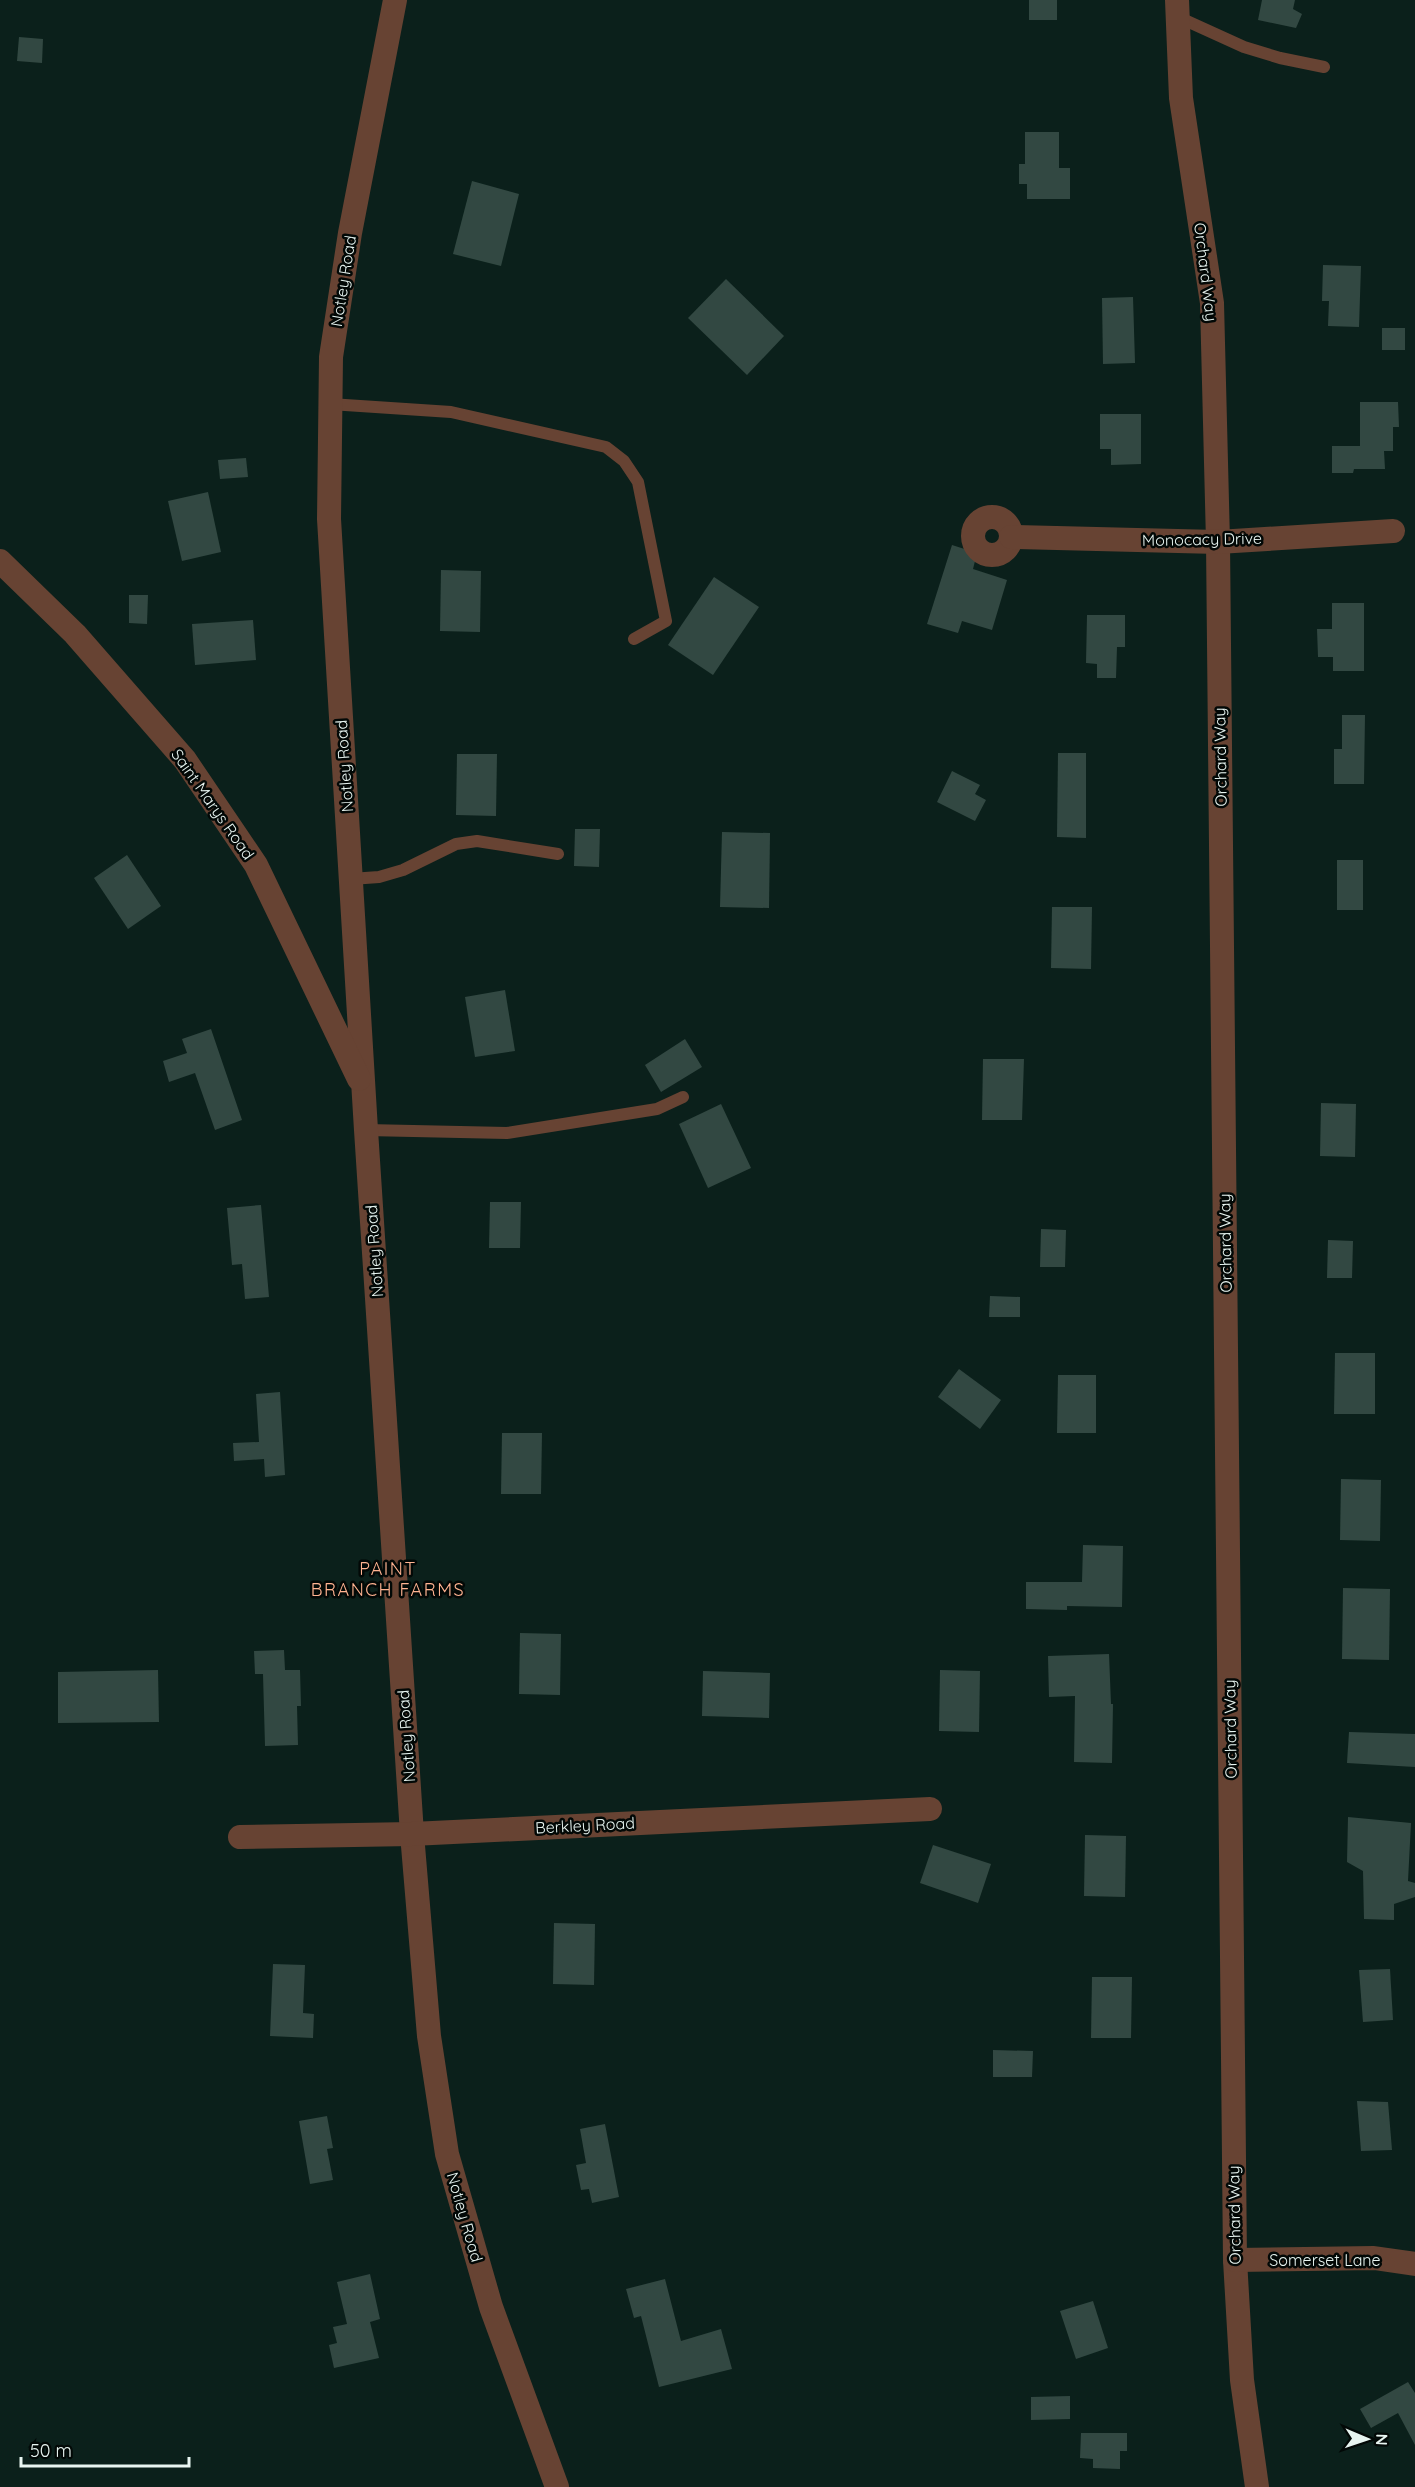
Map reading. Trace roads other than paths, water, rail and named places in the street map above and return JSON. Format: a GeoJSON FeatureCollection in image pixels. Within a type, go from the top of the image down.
{"type":"FeatureCollection","features":[{"type":"Feature","properties":{"kind":"street","name":"Notley Road"},"geometry":{"type":"LineString","coordinates":[[395,0],[350,233],[331,357],[329,519],[366,1130],[412,1833],[429,2036],[447,2154],[491,2307],[557,2487]]}},
{"type":"Feature","properties":{"kind":"street","name":"Orchard Way"},"geometry":{"type":"LineString","coordinates":[[1178,8],[1181,98],[1212,303],[1218,542],[1235,2260],[1242,2379],[1257,2487]]}},
{"type":"Feature","properties":{"kind":"street","name":"Monocacy Drive"},"geometry":{"type":"LineString","coordinates":[[1011,537],[1218,542],[1393,531]]}},
{"type":"Feature","properties":{"kind":"street","name":"Saint Marys Road"},"geometry":{"type":"LineString","coordinates":[[0,561],[75,634],[185,760],[256,865],[364,1090]]}},
{"type":"Feature","properties":{"kind":"street","name":"Berkley Road"},"geometry":{"type":"LineString","coordinates":[[240,1837],[412,1833],[930,1809]]}},
{"type":"Feature","properties":{"kind":"street","name":"Somerset Lane"},"geometry":{"type":"LineString","coordinates":[[1235,2260],[1374,2258],[1415,2264]]}},
{"type":"Feature","properties":{"kind":"lane"},"geometry":{"type":"LineString","coordinates":[[1178,8],[1244,47],[1280,58],[1324,67]]}},
{"type":"Feature","properties":{"kind":"lane"},"geometry":{"type":"LineString","coordinates":[[330,404],[451,412],[606,447],[624,461],[638,482],[666,621],[633,639]]}},
{"type":"Feature","properties":{"kind":"lane"},"geometry":{"type":"LineString","coordinates":[[351,879],[379,878],[403,870],[456,844],[477,841],[558,854]]}},
{"type":"Feature","properties":{"kind":"lane"},"geometry":{"type":"LineString","coordinates":[[366,1130],[507,1133],[657,1109],[683,1097]]}},
{"type":"Feature","properties":{"kind":"district","name":"PAINT BRANCH FARMS"},"geometry":{"type":"Point","coordinates":[388,1579]}}]}
